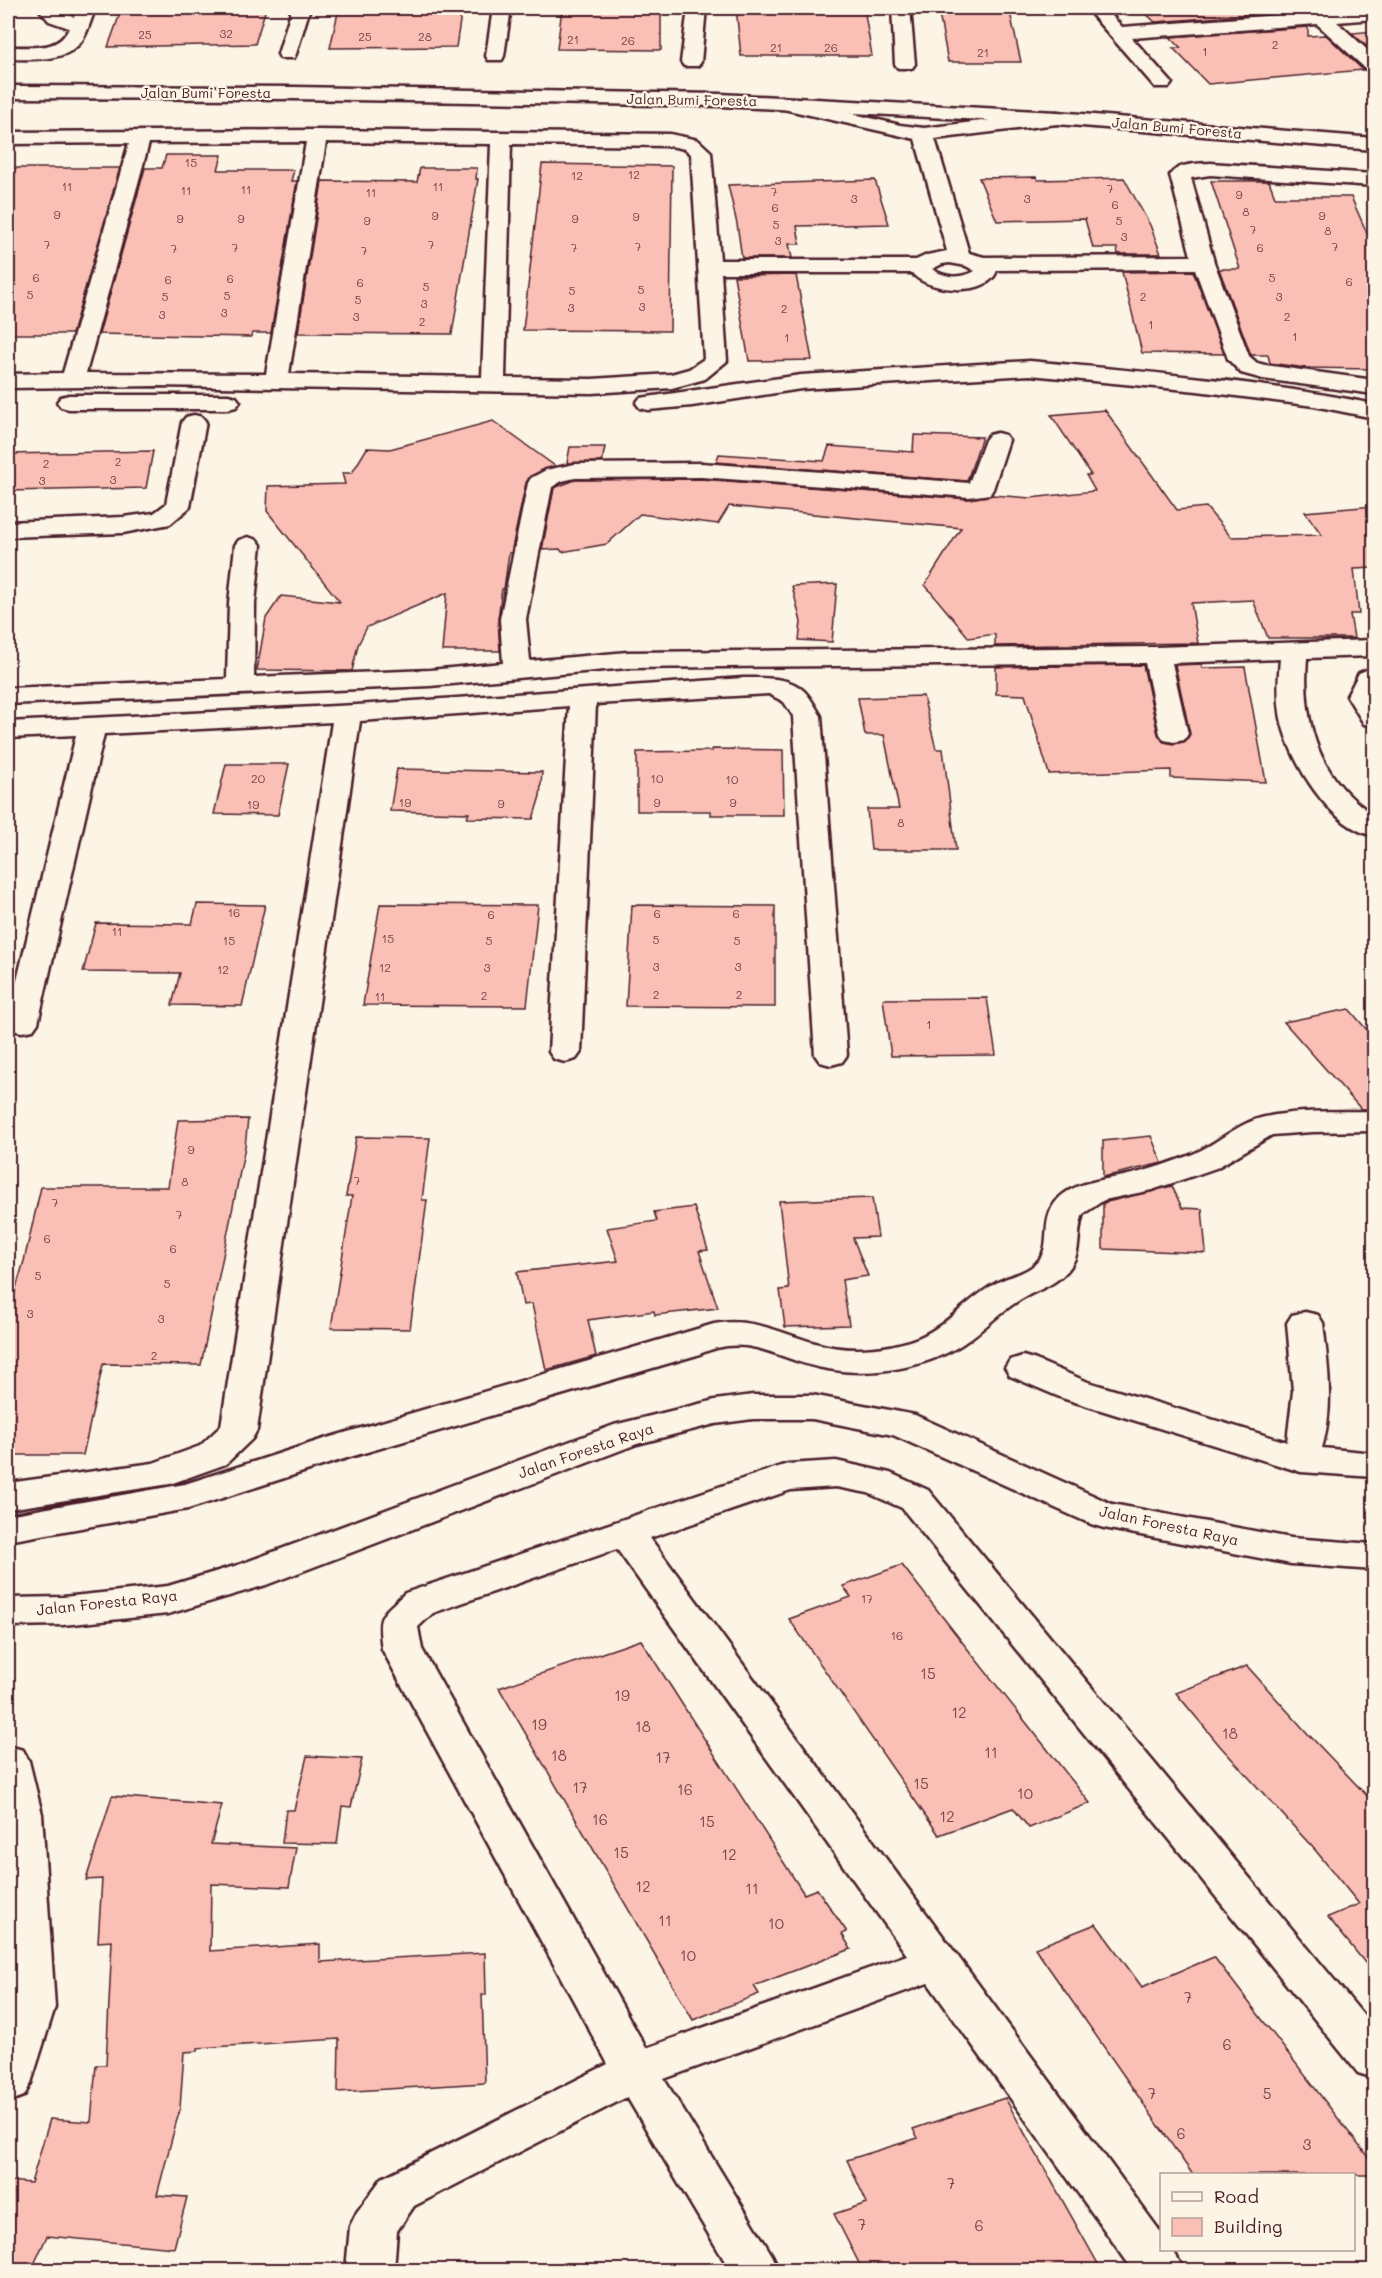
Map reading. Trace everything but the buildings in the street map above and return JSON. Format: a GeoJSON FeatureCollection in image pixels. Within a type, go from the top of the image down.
{"type":"FeatureCollection","features":[{"type":"Feature","properties":{"kind":"street"},"geometry":{"type":"LineString","coordinates":[[8,53],[48,52],[63,48],[73,40],[83,16],[56,17],[47,8]]}},
{"type":"Feature","properties":{"kind":"street"},"geometry":{"type":"LineString","coordinates":[[287,54],[301,8]]}},
{"type":"Feature","properties":{"kind":"street"},"geometry":{"type":"LineString","coordinates":[[495,56],[502,8]]}},
{"type":"Feature","properties":{"kind":"street"},"geometry":{"type":"LineString","coordinates":[[692,62],[697,8]]}},
{"type":"Feature","properties":{"kind":"street"},"geometry":{"type":"LineString","coordinates":[[902,8],[905,64]]}},
{"type":"Feature","properties":{"kind":"street"},"geometry":{"type":"LineString","coordinates":[[1095,8],[1162,83]]}},
{"type":"Feature","properties":{"kind":"street"},"geometry":{"type":"LineString","coordinates":[[1118,33],[1316,13],[1374,14]]}},
{"type":"Feature","properties":{"kind":"street"},"geometry":{"type":"LineString","coordinates":[[1316,13],[1374,66]]}},
{"type":"Feature","properties":{"kind":"street","name":"Jalan Bumi Foresta"},"geometry":{"type":"LineString","coordinates":[[8,78],[782,103],[1057,118],[1374,144]]}},
{"type":"Feature","properties":{"kind":"street","name":"Jalan Bumi Foresta"},"geometry":{"type":"LineString","coordinates":[[8,92],[294,86],[716,84],[890,92],[1374,126]]}},
{"type":"Feature","properties":{"kind":"street"},"geometry":{"type":"LineString","coordinates":[[782,103],[891,129],[924,134],[1057,118]]}},
{"type":"Feature","properties":{"kind":"street"},"geometry":{"type":"LineString","coordinates":[[921,267],[922,272],[928,277],[939,281],[966,282],[985,274],[986,269],[971,261],[924,134]]}},
{"type":"Feature","properties":{"kind":"street"},"geometry":{"type":"LineString","coordinates":[[73,380],[141,136]]}},
{"type":"Feature","properties":{"kind":"street"},"geometry":{"type":"LineString","coordinates":[[276,381],[317,136]]}},
{"type":"Feature","properties":{"kind":"street"},"geometry":{"type":"LineString","coordinates":[[8,138],[317,136],[670,140],[691,144],[701,152],[711,266],[716,361],[697,374],[672,381],[635,384],[8,381]]}},
{"type":"Feature","properties":{"kind":"street"},"geometry":{"type":"LineString","coordinates":[[493,384],[501,138]]}},
{"type":"Feature","properties":{"kind":"street"},"geometry":{"type":"LineString","coordinates":[[1372,185],[1210,169],[1192,170],[1180,175],[1203,262],[1239,359],[1249,368],[1263,372],[1374,387]]}},
{"type":"Feature","properties":{"kind":"street"},"geometry":{"type":"LineString","coordinates":[[711,266],[921,267],[936,259],[1203,262]]}},
{"type":"Feature","properties":{"kind":"street"},"geometry":{"type":"LineString","coordinates":[[8,403],[407,402],[568,407],[610,406],[692,399],[801,382],[1030,368],[1197,384],[1314,399],[1374,411]]}},
{"type":"Feature","properties":{"kind":"street"},"geometry":{"type":"LineString","coordinates":[[8,530],[123,525],[161,519],[177,507],[194,422]]}},
{"type":"Feature","properties":{"kind":"street"},"geometry":{"type":"LineString","coordinates":[[517,670],[513,619],[540,483],[555,475],[575,471],[701,470],[969,490],[981,489],[997,440]]}},
{"type":"Feature","properties":{"kind":"street"},"geometry":{"type":"LineString","coordinates":[[240,686],[242,603],[248,544]]}},
{"type":"Feature","properties":{"kind":"street"},"geometry":{"type":"LineString","coordinates":[[8,696],[430,678],[627,660],[1157,655],[1374,648]]}},
{"type":"Feature","properties":{"kind":"street"},"geometry":{"type":"LineString","coordinates":[[1294,651],[1292,702],[1296,723],[1311,765],[1330,792],[1353,815],[1374,827]]}},
{"type":"Feature","properties":{"kind":"street"},"geometry":{"type":"LineString","coordinates":[[1157,655],[1174,734]]}},
{"type":"Feature","properties":{"kind":"street"},"geometry":{"type":"LineString","coordinates":[[1374,675],[1368,679],[1361,696],[1374,718]]}},
{"type":"Feature","properties":{"kind":"street"},"geometry":{"type":"LineString","coordinates":[[8,730],[347,713],[743,686],[774,686],[794,696],[807,716],[831,1055]]}},
{"type":"Feature","properties":{"kind":"street"},"geometry":{"type":"LineString","coordinates":[[565,1052],[583,697]]}},
{"type":"Feature","properties":{"kind":"street"},"geometry":{"type":"LineString","coordinates":[[8,1496],[157,1474],[213,1455],[239,1430],[347,713]]}},
{"type":"Feature","properties":{"kind":"street"},"geometry":{"type":"LineString","coordinates":[[22,1023],[92,726]]}},
{"type":"Feature","properties":{"kind":"street"},"geometry":{"type":"LineString","coordinates":[[8,1528],[188,1496],[337,1448],[684,1347],[701,1338],[722,1333],[743,1333],[764,1337],[789,1348],[846,1360],[904,1355],[952,1335],[1008,1291],[1028,1284],[1043,1275],[1055,1263],[1062,1250],[1064,1216],[1074,1203],[1093,1191],[1135,1184],[1211,1158],[1252,1130],[1275,1125],[1374,1121]]}},
{"type":"Feature","properties":{"kind":"street"},"geometry":{"type":"LineString","coordinates":[[1301,1459],[1310,1431],[1313,1391],[1305,1323]]}},
{"type":"Feature","properties":{"kind":"street"},"geometry":{"type":"LineString","coordinates":[[1023,1368],[1075,1390],[1301,1459],[1374,1465]]}},
{"type":"Feature","properties":{"kind":"street","name":"Jalan Foresta Raya"},"geometry":{"type":"LineString","coordinates":[[8,1612],[63,1611],[168,1600],[252,1575],[627,1434],[715,1412],[753,1407],[812,1407],[902,1424],[1104,1515],[1291,1551],[1374,1557]]}},
{"type":"Feature","properties":{"kind":"street"},"geometry":{"type":"LineString","coordinates":[[755,2271],[635,2071],[402,1649],[398,1623],[419,1603],[788,1478],[837,1474],[878,1482],[915,1499],[1374,2060]]}},
{"type":"Feature","properties":{"kind":"street"},"geometry":{"type":"LineString","coordinates":[[626,1533],[1160,2271]]}},
{"type":"Feature","properties":{"kind":"street"},"geometry":{"type":"LineString","coordinates":[[8,1761],[21,1814],[33,2007],[8,2083]]}},
{"type":"Feature","properties":{"kind":"street"},"geometry":{"type":"LineString","coordinates":[[370,2271],[374,2226],[398,2193],[635,2071],[936,1962]]}}]}
